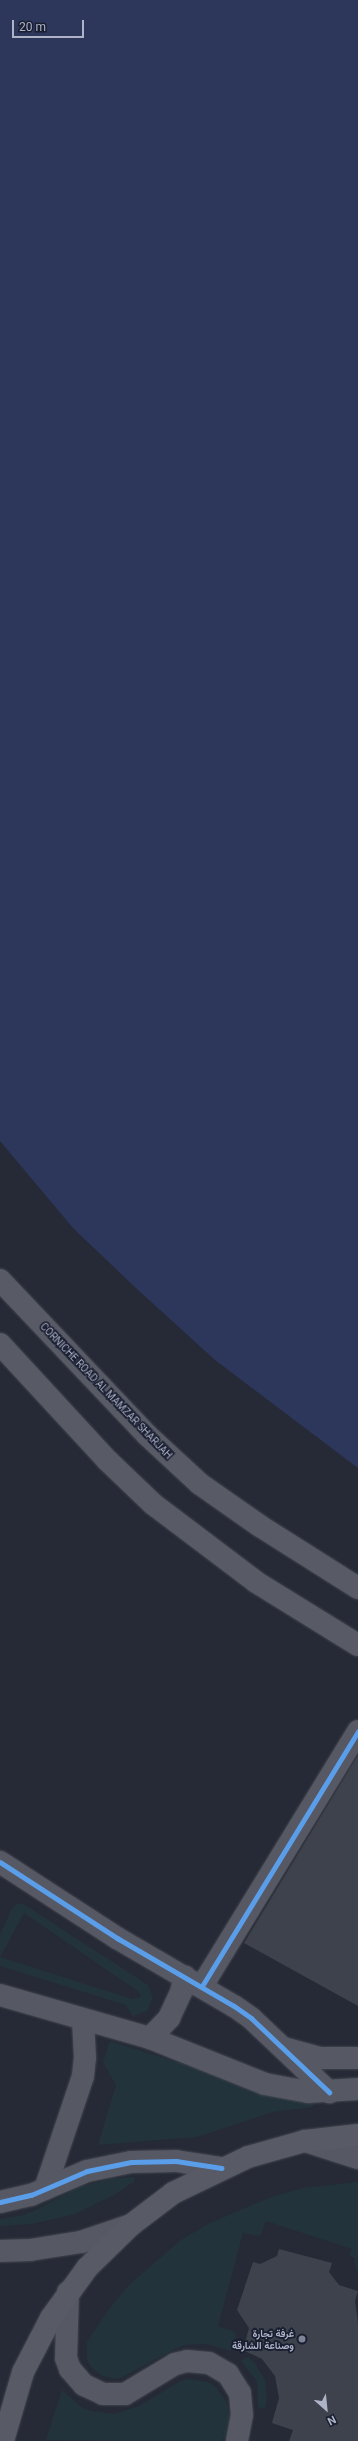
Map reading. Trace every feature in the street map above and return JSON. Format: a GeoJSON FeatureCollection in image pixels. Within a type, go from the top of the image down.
{"type":"FeatureCollection","features":[{"type":"Feature","properties":{"kind":"main road","name":"CORNICHE ROAD AL MAMZAR SHARJAH"},"geometry":{"type":"LineString","coordinates":[[0,1280],[147,1435],[200,1484],[260,1526],[358,1588]]}},
{"type":"Feature","properties":{"kind":"main road"},"geometry":{"type":"LineString","coordinates":[[0,1344],[107,1460],[152,1504],[256,1582],[358,1645]]}},
{"type":"Feature","properties":{"kind":"main road"},"geometry":{"type":"LineString","coordinates":[[3,2441],[23,2372],[51,2318],[68,2292],[108,2245],[130,2225],[173,2193],[221,2168],[269,2150],[305,2141],[358,2135]]}},
{"type":"Feature","properties":{"kind":"street"},"geometry":{"type":"LineString","coordinates":[[150,2038],[169,2018],[181,1992],[193,1981],[358,1731]]}},
{"type":"Feature","properties":{"kind":"street"},"geometry":{"type":"LineString","coordinates":[[0,1862],[117,1938],[193,1981],[250,2018],[329,2092]]}},
{"type":"Feature","properties":{"kind":"street"},"geometry":{"type":"LineString","coordinates":[[0,1995],[82,2020],[150,2038],[265,2084],[308,2092],[329,2092],[358,2089]]}},
{"type":"Feature","properties":{"kind":"street"},"geometry":{"type":"LineString","coordinates":[[45,2189],[82,2082],[85,2058],[82,2020]]}},
{"type":"Feature","properties":{"kind":"street"},"geometry":{"type":"LineString","coordinates":[[279,2046],[320,2058],[358,2058]]}},
{"type":"Feature","properties":{"kind":"street"},"geometry":{"type":"LineString","coordinates":[[305,2141],[358,2158]]}},
{"type":"Feature","properties":{"kind":"street"},"geometry":{"type":"LineString","coordinates":[[0,2202],[18,2200],[87,2171],[131,2162],[176,2161],[221,2168]]}},
{"type":"Feature","properties":{"kind":"street"},"geometry":{"type":"LineString","coordinates":[[0,2251],[30,2250],[75,2243],[130,2225]]}},
{"type":"Feature","properties":{"kind":"street"},"geometry":{"type":"LineString","coordinates":[[68,2292],[66,2358],[73,2373],[84,2385],[104,2394],[125,2394],[176,2364],[192,2361],[209,2363],[228,2374],[240,2394],[242,2415],[237,2441]]}},
{"type":"Feature","properties":{"kind":"shaded area"},"geometry":{"type":"Polygon","coordinates":[[[18,1903],[25,1905],[148,1985],[153,1998],[147,2011],[133,2016],[126,2005],[0,1966],[0,1957],[0,1935],[12,1908],[18,1903]],[[24,1913],[0,1957],[132,1999],[141,1997],[139,1992],[24,1913]]]}},
{"type":"Feature","properties":{"kind":"shaded area"},"geometry":{"type":"Polygon","coordinates":[[[110,2041],[259,2088],[313,2102],[315,2104],[312,2107],[273,2112],[197,2137],[98,2145],[116,2085],[103,2062],[110,2041]]]}},
{"type":"Feature","properties":{"kind":"shaded area"},"geometry":{"type":"Polygon","coordinates":[[[134,2177],[135,2181],[116,2194],[75,2214],[32,2224],[0,2226],[0,2219],[20,2216],[34,2211],[79,2187],[115,2178],[134,2177]]]}},
{"type":"Feature","properties":{"kind":"shaded area"},"geometry":{"type":"Polygon","coordinates":[[[358,2182],[358,2273],[354,2262],[355,2258],[349,2256],[352,2249],[266,2221],[260,2236],[243,2233],[218,2326],[235,2332],[236,2337],[231,2351],[207,2344],[183,2345],[118,2379],[102,2376],[90,2366],[87,2358],[87,2342],[109,2309],[130,2284],[181,2240],[210,2223],[271,2197],[303,2188],[358,2182]]]}},
{"type":"Feature","properties":{"kind":"shaded area"},"geometry":{"type":"Polygon","coordinates":[[[248,2357],[255,2363],[265,2380],[267,2399],[265,2409],[258,2407],[257,2381],[241,2361],[248,2357]]]}},
{"type":"Feature","properties":{"kind":"shaded area"},"geometry":{"type":"Polygon","coordinates":[[[188,2379],[208,2382],[216,2387],[227,2403],[229,2415],[235,2415],[235,2430],[221,2441],[46,2440],[62,2390],[80,2406],[91,2411],[115,2414],[139,2406],[179,2382],[188,2379]]]}},
{"type":"Feature","properties":{"kind":"water"},"geometry":{"type":"Polygon","coordinates":[[[0,0],[358,0],[358,1468],[215,1360],[137,1289],[73,1228],[0,1141],[0,0]]]}},
{"type":"Feature","properties":{"kind":"building"},"geometry":{"type":"Polygon","coordinates":[[[358,1755],[358,2006],[244,1943],[358,1755]]]}},
{"type":"Feature","properties":{"kind":"building","name":"غرفة تجارة وصناعة الشارقة"},"geometry":{"type":"Polygon","coordinates":[[[279,2249],[332,2263],[329,2272],[339,2285],[358,2291],[355,2301],[358,2323],[358,2441],[289,2441],[293,2430],[272,2423],[279,2398],[275,2376],[262,2359],[243,2350],[249,2328],[237,2310],[253,2262],[260,2264],[277,2256],[279,2249]]]}},
{"type":"Feature","properties":{"kind":"cycle path"},"geometry":{"type":"LineString","coordinates":[[202,1986],[358,1731]]}},
{"type":"Feature","properties":{"kind":"cycle path"},"geometry":{"type":"LineString","coordinates":[[0,1862],[117,1938],[234,2006],[251,2018],[329,2092]]}},
{"type":"Feature","properties":{"kind":"cycle path"},"geometry":{"type":"LineString","coordinates":[[0,2202],[31,2195],[87,2171],[131,2162],[176,2161],[221,2168]]}},
{"type":"Feature","properties":{"kind":"place","name":"غرفة تجارة وصناعة الشارقة"},"geometry":{"type":"Point","coordinates":[302,2339]}}]}
